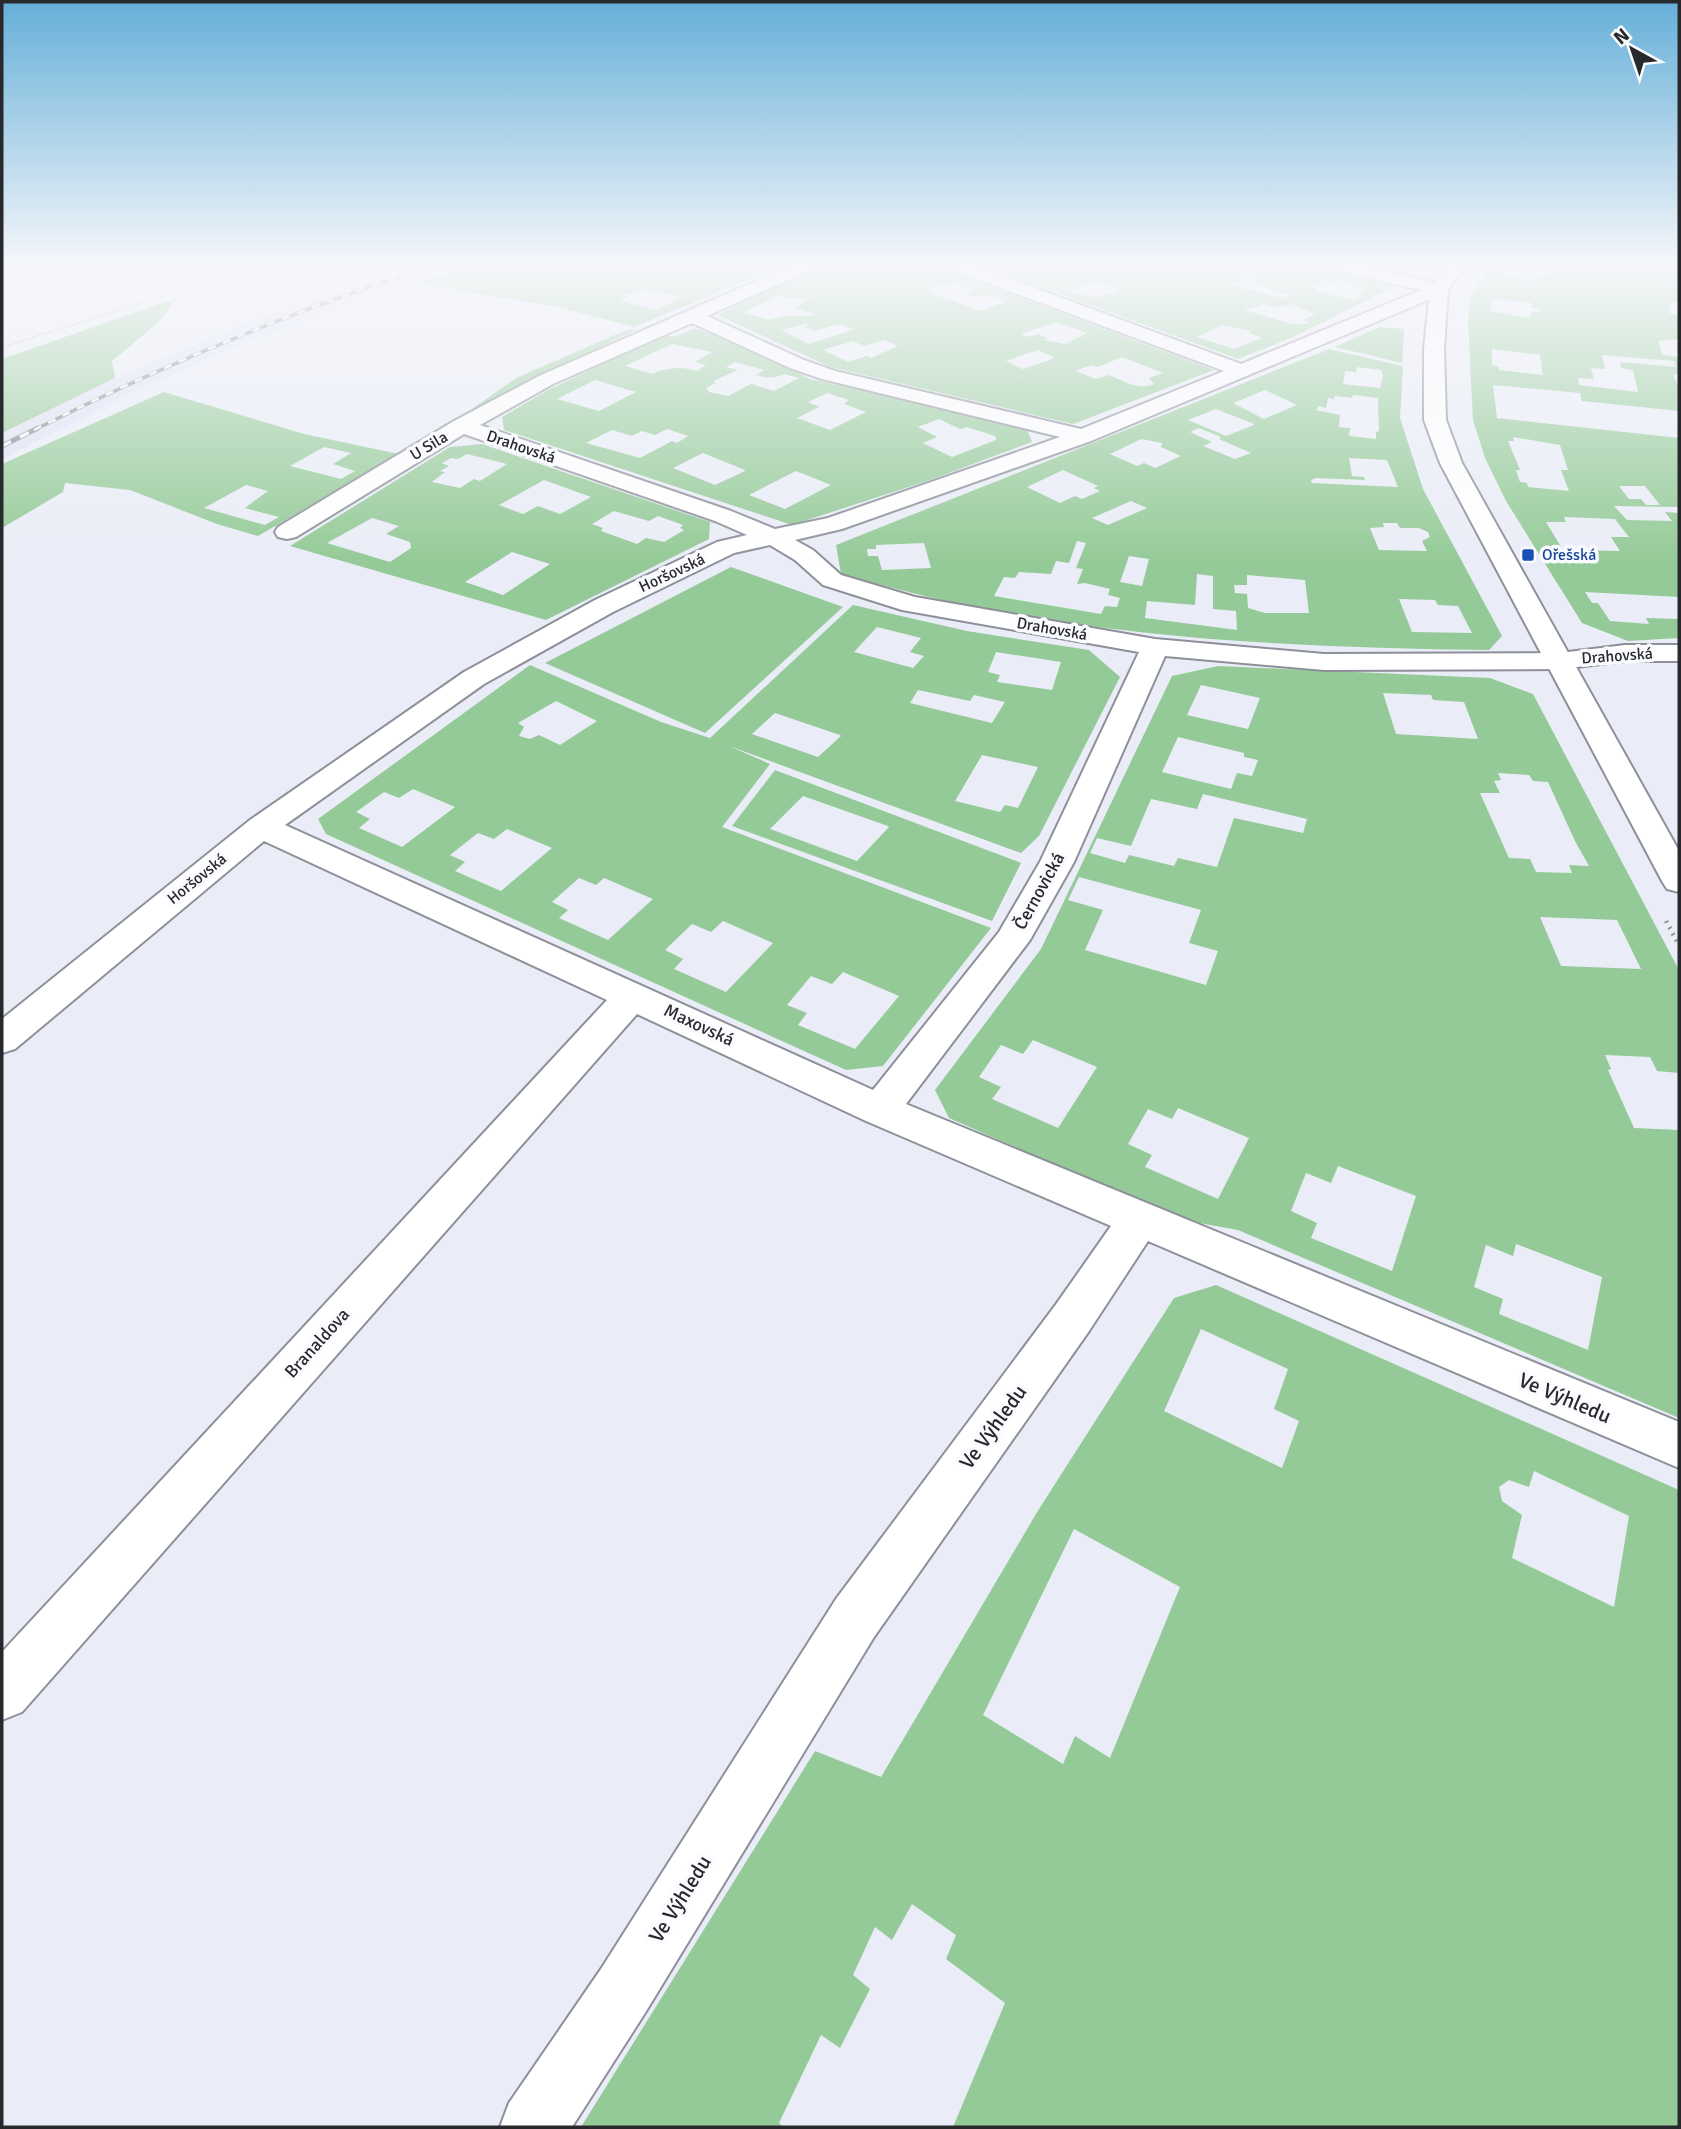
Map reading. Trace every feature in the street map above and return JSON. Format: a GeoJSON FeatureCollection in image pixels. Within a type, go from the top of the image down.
{"type":"FeatureCollection","features":[{"type":"Feature","properties":{"kind":"street","name":"U Sila"},"geometry":{"type":"LineString","coordinates":[[287,532],[462,426],[578,365]]}},
{"type":"Feature","properties":{"kind":"street"},"geometry":{"type":"LineString","coordinates":[[801,365],[829,375],[1083,436]]}},
{"type":"Feature","properties":{"kind":"street"},"geometry":{"type":"LineString","coordinates":[[1227,365],[1240,370]]}},
{"type":"Feature","properties":{"kind":"street","name":"Horšovská"},"geometry":{"type":"LineString","coordinates":[[2,1039],[261,827],[474,678],[604,606],[726,547],[834,523],[1083,436],[1251,365]]}},
{"type":"Feature","properties":{"kind":"street"},"geometry":{"type":"LineString","coordinates":[[1434,365],[1435,420],[1451,463],[1679,881]]}},
{"type":"Feature","properties":{"kind":"street","name":"Drahovská"},"geometry":{"type":"LineString","coordinates":[[462,426],[723,516],[775,538],[804,555],[832,580],[911,604],[1155,647],[1324,663],[1560,661],[1625,653],[1679,653]]}},
{"type":"Feature","properties":{"kind":"street","name":"Černovická"},"geometry":{"type":"LineString","coordinates":[[880,1110],[1018,929],[1057,862],[1155,647]]}},
{"type":"Feature","properties":{"kind":"street","name":"Maxovská"},"geometry":{"type":"LineString","coordinates":[[261,827],[880,1110],[1139,1220]]}},
{"type":"Feature","properties":{"kind":"street","name":"Branaldova"},"geometry":{"type":"LineString","coordinates":[[2,1692],[633,995]]}},
{"type":"Feature","properties":{"kind":"street","name":"Ve Výhledu"},"geometry":{"type":"LineString","coordinates":[[533,2127],[623,1991],[855,1618],[1073,1317],[1139,1220],[1679,1445]]}},
{"type":"Feature","properties":{"kind":"shaded area"},"geometry":{"type":"Polygon","coordinates":[[[145,365],[193,365],[148,385],[2,459],[2,433],[145,365]]]}},
{"type":"Feature","properties":{"kind":"green space"},"geometry":{"type":"Polygon","coordinates":[[[2,365],[113,365],[115,378],[2,433],[2,365]]]}},
{"type":"Feature","properties":{"kind":"green space"},"geometry":{"type":"Polygon","coordinates":[[[545,365],[561,365],[465,414],[516,378],[545,365]]]}},
{"type":"Feature","properties":{"kind":"green space"},"geometry":{"type":"Polygon","coordinates":[[[600,365],[626,365],[652,374],[674,368],[697,371],[705,365],[729,365],[726,367],[738,370],[713,381],[716,383],[706,388],[709,392],[728,396],[751,384],[774,391],[799,378],[784,374],[760,376],[756,375],[764,370],[747,365],[783,365],[810,379],[1026,427],[1032,442],[930,480],[792,525],[504,430],[502,417],[546,391],[600,365]],[[595,380],[557,399],[599,411],[636,392],[595,380]],[[827,393],[808,402],[819,407],[797,418],[830,430],[866,412],[844,404],[849,400],[827,393]],[[939,419],[918,427],[937,437],[923,443],[952,457],[996,440],[996,437],[989,434],[967,427],[960,429],[939,419]],[[667,429],[655,435],[642,431],[632,436],[612,430],[586,443],[640,458],[672,441],[677,443],[688,436],[667,429]],[[703,453],[673,468],[715,485],[745,471],[703,453]],[[796,471],[749,495],[785,509],[831,485],[796,471]]]}},
{"type":"Feature","properties":{"kind":"green space"},"geometry":{"type":"Polygon","coordinates":[[[826,365],[1015,365],[1023,369],[1034,365],[1090,365],[1075,371],[1096,379],[1109,375],[1142,386],[1154,384],[1149,378],[1163,373],[1143,365],[1202,365],[1214,370],[1073,424],[826,365]]]}},
{"type":"Feature","properties":{"kind":"green space"},"geometry":{"type":"Polygon","coordinates":[[[1288,365],[1400,365],[1403,366],[1400,418],[1423,489],[1502,636],[1489,650],[1288,644],[1154,634],[1021,616],[912,593],[841,574],[836,545],[1288,365]],[[1357,367],[1356,372],[1345,371],[1343,384],[1380,388],[1383,376],[1381,370],[1357,367]],[[1265,390],[1233,403],[1264,419],[1297,405],[1265,390]],[[1335,396],[1334,399],[1328,398],[1326,408],[1319,406],[1316,410],[1340,415],[1339,427],[1350,428],[1349,436],[1376,439],[1376,432],[1379,431],[1378,398],[1335,396]],[[1216,409],[1188,420],[1226,436],[1254,424],[1216,409]],[[1199,428],[1190,432],[1212,442],[1203,446],[1235,459],[1251,453],[1199,428]],[[1141,439],[1110,454],[1137,466],[1144,463],[1155,468],[1181,456],[1161,447],[1162,443],[1141,439]],[[1349,458],[1352,476],[1364,477],[1365,480],[1311,480],[1312,483],[1398,487],[1387,460],[1349,458]],[[1063,470],[1027,487],[1060,503],[1075,496],[1082,499],[1100,491],[1094,488],[1098,486],[1063,470]],[[1131,501],[1092,518],[1108,525],[1147,508],[1131,501]],[[1383,523],[1384,527],[1370,528],[1379,550],[1427,551],[1422,541],[1430,537],[1428,532],[1419,528],[1400,528],[1397,523],[1383,523]],[[1077,541],[1069,563],[1056,561],[1051,574],[1019,572],[1015,578],[1004,577],[994,596],[1101,614],[1105,606],[1117,607],[1120,598],[1108,595],[1110,589],[1085,583],[1077,584],[1083,569],[1076,568],[1086,543],[1077,541]],[[924,543],[876,545],[876,549],[867,549],[868,556],[878,556],[882,570],[931,568],[924,543]],[[1129,556],[1120,582],[1142,586],[1149,559],[1129,556]],[[1197,574],[1195,605],[1147,601],[1145,618],[1237,630],[1236,611],[1213,609],[1213,576],[1197,574]],[[1247,575],[1247,585],[1234,585],[1235,593],[1247,594],[1248,608],[1265,613],[1309,613],[1305,580],[1247,575]],[[1399,599],[1412,632],[1472,633],[1458,606],[1438,605],[1435,600],[1399,599]]]}},
{"type":"Feature","properties":{"kind":"green space"},"geometry":{"type":"Polygon","coordinates":[[[1470,365],[1493,365],[1499,367],[1499,370],[1543,375],[1542,365],[1604,365],[1605,369],[1591,368],[1594,379],[1578,378],[1579,385],[1638,392],[1633,370],[1621,368],[1621,365],[1679,365],[1679,375],[1673,374],[1679,389],[1679,411],[1582,401],[1580,393],[1493,385],[1497,418],[1679,438],[1679,507],[1614,506],[1627,520],[1672,521],[1665,512],[1679,513],[1679,597],[1585,592],[1592,603],[1598,603],[1610,621],[1649,624],[1646,618],[1679,619],[1679,638],[1628,641],[1582,623],[1506,501],[1485,458],[1473,420],[1470,365]],[[1513,437],[1514,441],[1508,441],[1520,470],[1516,470],[1520,482],[1527,483],[1528,487],[1569,491],[1561,470],[1568,470],[1560,445],[1513,437]],[[1619,486],[1629,499],[1641,499],[1646,505],[1660,505],[1645,486],[1619,486]],[[1564,517],[1566,522],[1546,522],[1563,550],[1620,551],[1611,537],[1629,537],[1615,519],[1564,517]]]}},
{"type":"Feature","properties":{"kind":"green space"},"geometry":{"type":"Polygon","coordinates":[[[164,392],[304,434],[399,454],[258,536],[217,524],[130,490],[65,483],[63,492],[2,528],[2,464],[164,392]],[[324,447],[290,466],[341,479],[355,471],[333,464],[351,453],[324,447]],[[246,485],[204,508],[265,525],[279,517],[245,508],[268,491],[246,485]]]}},
{"type":"Feature","properties":{"kind":"green space"},"geometry":{"type":"Polygon","coordinates":[[[482,444],[710,522],[709,539],[546,620],[290,546],[450,447],[482,444]],[[467,454],[458,459],[451,458],[442,463],[449,466],[440,471],[445,472],[432,482],[460,488],[474,479],[480,481],[507,464],[467,454]],[[544,480],[499,505],[523,514],[538,506],[560,514],[591,497],[544,480]],[[614,511],[592,524],[603,528],[601,531],[637,544],[646,538],[664,542],[684,530],[680,528],[683,525],[658,516],[649,521],[614,511]],[[372,518],[327,543],[390,562],[411,548],[410,542],[386,534],[399,526],[372,518]],[[512,552],[465,582],[503,595],[550,564],[512,552]]]}},
{"type":"Feature","properties":{"kind":"green space"},"geometry":{"type":"Polygon","coordinates":[[[731,567],[843,607],[705,733],[545,663],[731,567]]]}},
{"type":"Feature","properties":{"kind":"green space"},"geometry":{"type":"Polygon","coordinates":[[[853,605],[967,631],[1089,650],[1120,677],[1039,836],[1021,853],[729,746],[770,764],[722,827],[991,928],[883,1066],[846,1070],[326,834],[318,819],[530,665],[661,722],[710,738],[853,605]],[[877,627],[854,652],[913,668],[924,656],[910,652],[921,638],[877,627]],[[996,652],[988,672],[1000,675],[997,682],[1052,690],[1061,662],[996,652]],[[918,690],[910,703],[992,723],[1005,702],[974,695],[970,701],[918,690]],[[556,701],[518,723],[524,727],[519,736],[530,739],[539,735],[560,745],[597,721],[556,701]],[[775,713],[752,734],[818,757],[841,736],[775,713]],[[982,755],[955,801],[1000,812],[1005,805],[1018,808],[1038,767],[982,755]],[[413,789],[399,798],[384,792],[356,812],[370,819],[359,828],[402,847],[455,807],[413,789]],[[507,829],[494,839],[478,833],[450,855],[465,862],[455,871],[501,891],[552,848],[507,829]],[[579,878],[552,902],[568,910],[559,918],[608,940],[653,899],[604,878],[596,885],[579,878]],[[723,921],[711,932],[692,924],[665,950],[683,959],[674,969],[726,992],[773,943],[723,921]],[[843,972],[832,984],[811,976],[787,1005],[807,1013],[798,1025],[855,1049],[899,996],[843,972]]]}},
{"type":"Feature","properties":{"kind":"green space"},"geometry":{"type":"Polygon","coordinates":[[[1218,666],[1490,678],[1533,694],[1679,970],[1679,1073],[1657,1071],[1650,1057],[1605,1055],[1611,1069],[1608,1070],[1634,1128],[1679,1130],[1679,1418],[1238,1230],[1177,1219],[949,1118],[935,1090],[1041,949],[1172,676],[1218,666]],[[1201,685],[1187,715],[1248,729],[1260,698],[1201,685]],[[1383,693],[1396,734],[1478,739],[1464,702],[1433,700],[1431,695],[1383,693]],[[1178,737],[1162,772],[1231,789],[1237,773],[1252,776],[1258,760],[1244,757],[1244,753],[1178,737]],[[1498,773],[1501,780],[1494,781],[1500,793],[1480,793],[1509,858],[1530,859],[1536,872],[1572,873],[1569,865],[1589,866],[1548,782],[1533,781],[1529,775],[1498,773]],[[1203,794],[1197,809],[1151,799],[1131,846],[1097,838],[1090,853],[1125,863],[1129,855],[1174,866],[1178,858],[1217,867],[1234,818],[1303,833],[1307,819],[1203,794]],[[1079,877],[1068,900],[1103,910],[1085,950],[1206,985],[1218,951],[1189,943],[1201,910],[1079,877]],[[1540,917],[1561,966],[1641,969],[1617,920],[1540,917]],[[1033,1040],[1023,1054],[1001,1045],[979,1077],[1001,1087],[992,1099],[1058,1128],[1097,1067],[1033,1040]],[[1178,1108],[1172,1119],[1148,1109],[1128,1144],[1152,1155],[1145,1167],[1218,1199],[1249,1138],[1178,1108]],[[1338,1166],[1331,1183],[1306,1173],[1291,1211],[1317,1223],[1311,1238],[1392,1271],[1416,1196],[1338,1166]],[[1516,1244],[1513,1256],[1486,1245],[1474,1287],[1503,1299],[1499,1314],[1588,1350],[1602,1277],[1516,1244]]]}},
{"type":"Feature","properties":{"kind":"green space"},"geometry":{"type":"Polygon","coordinates":[[[775,770],[1021,863],[992,921],[732,826],[775,770]],[[803,796],[770,829],[857,861],[888,826],[803,796]]]}},
{"type":"Feature","properties":{"kind":"green space"},"geometry":{"type":"Polygon","coordinates":[[[1216,1285],[1679,1490],[1679,2127],[953,2127],[1005,2003],[946,1959],[956,1935],[912,1904],[892,1940],[875,1927],[853,1975],[870,1989],[840,2048],[821,2035],[779,2123],[784,2127],[581,2127],[815,1751],[881,1777],[1039,1509],[1174,1298],[1216,1285]],[[1201,1329],[1164,1411],[1282,1468],[1299,1421],[1274,1409],[1288,1369],[1201,1329]],[[1534,1471],[1529,1487],[1509,1480],[1499,1487],[1502,1501],[1522,1515],[1512,1558],[1614,1607],[1629,1516],[1534,1471]],[[1074,1529],[983,1715],[1063,1764],[1075,1736],[1110,1758],[1180,1587],[1074,1529]]]}},
{"type":"Feature","properties":{"kind":"railway"},"geometry":{"type":"LineString","coordinates":[[34,430],[172,365]]}},
{"type":"Feature","properties":{"kind":"railway"},"geometry":{"type":"LineString","coordinates":[[34,430],[38,428]]}},
{"type":"Feature","properties":{"kind":"railway"},"geometry":{"type":"LineString","coordinates":[[2,446],[34,430]]}},
{"type":"Feature","properties":{"kind":"place","name":"Ořešská"},"geometry":{"type":"Point","coordinates":[1528,555]}}]}
